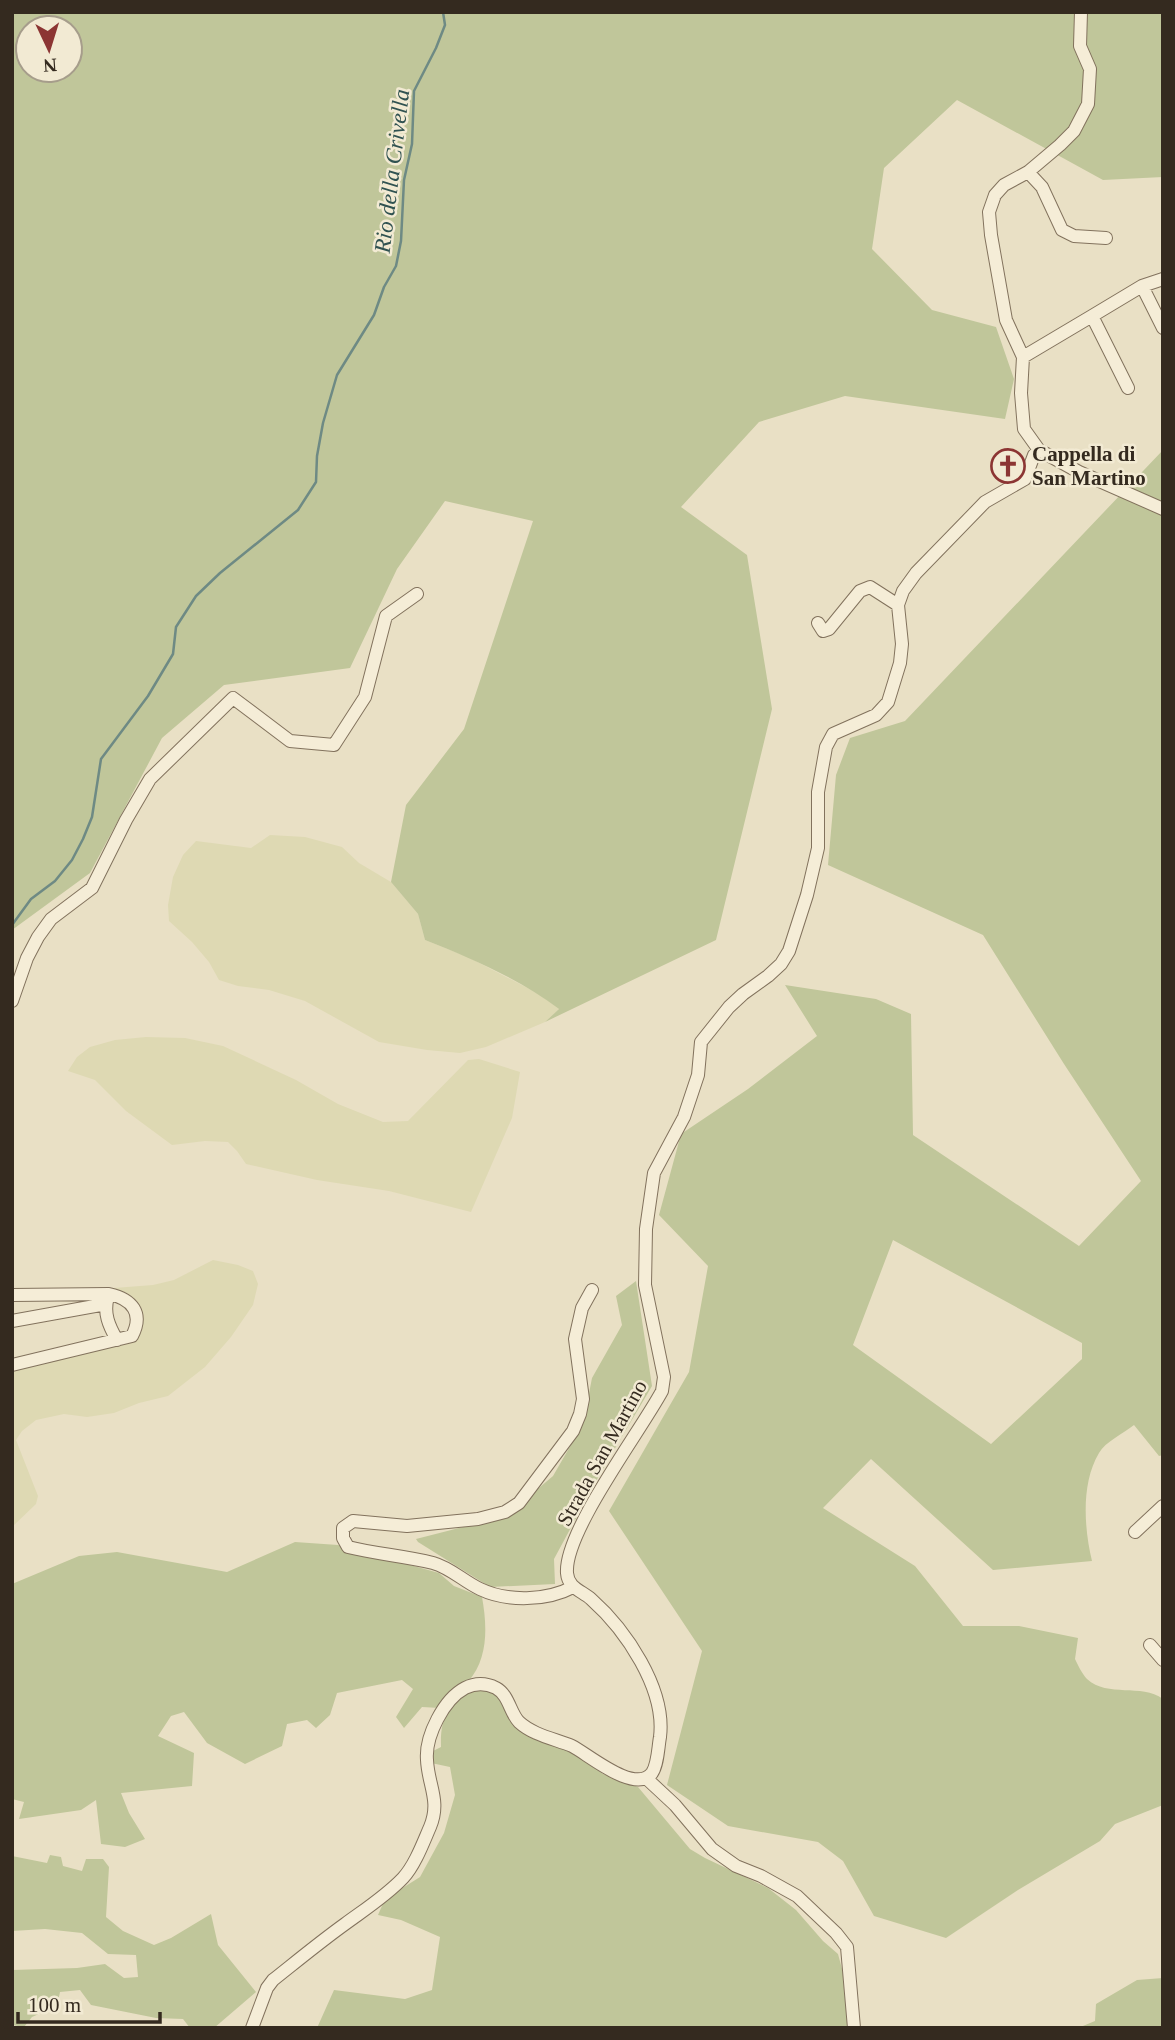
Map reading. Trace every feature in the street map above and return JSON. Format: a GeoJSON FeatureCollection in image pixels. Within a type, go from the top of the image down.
{"type":"FeatureCollection","features":[{"type":"Feature","properties":{"kind":"street"},"geometry":{"type":"LineString","coordinates":[[1081,12],[1080,46],[1090,69],[1087,104],[1074,131],[1028,172],[1004,185],[995,195],[989,212],[1006,320],[1023,357],[1021,393],[1024,429],[1039,450],[1079,472],[1163,509]]}},
{"type":"Feature","properties":{"kind":"street"},"geometry":{"type":"LineString","coordinates":[[1028,172],[1042,187],[1062,230],[1074,236],[1106,238]]}},
{"type":"Feature","properties":{"kind":"street"},"geometry":{"type":"LineString","coordinates":[[1023,357],[1142,286],[1163,279]]}},
{"type":"Feature","properties":{"kind":"street"},"geometry":{"type":"LineString","coordinates":[[1142,286],[1163,328]]}},
{"type":"Feature","properties":{"kind":"street"},"geometry":{"type":"LineString","coordinates":[[1092,316],[1128,388]]}},
{"type":"Feature","properties":{"kind":"street"},"geometry":{"type":"LineString","coordinates":[[818,623],[823,631],[829,629],[860,590],[870,587],[898,605],[903,591],[916,573],[985,502],[1025,479],[1034,455],[1039,450]]}},
{"type":"Feature","properties":{"kind":"street"},"geometry":{"type":"LineString","coordinates":[[12,1001],[27,958],[38,937],[51,919],[92,888],[125,820],[150,779],[233,698],[290,741],[334,745],[365,697],[386,616],[417,594]]}},
{"type":"Feature","properties":{"kind":"street","name":"Strada San Martino"},"geometry":{"type":"LineString","coordinates":[[573,1587],[567,1574],[577,1534],[662,1391],[664,1377],[645,1285],[646,1229],[653,1173],[684,1116],[698,1075],[701,1042],[729,1007],[781,964],[789,951],[807,895],[818,848],[818,792],[826,747],[833,734],[876,715],[888,702],[901,663],[898,605]]}},
{"type":"Feature","properties":{"kind":"street"},"geometry":{"type":"LineString","coordinates":[[252,2028],[267,1988],[274,1980],[402,1879],[409,1870],[431,1825],[435,1809],[426,1758],[430,1740],[447,1704],[460,1691],[477,1683],[495,1688],[509,1703],[517,1720],[526,1728],[580,1750],[608,1769],[634,1779],[646,1778],[652,1773],[661,1727],[657,1696],[633,1651],[591,1598],[573,1587],[561,1594],[531,1598],[481,1590],[448,1568],[430,1562],[348,1547],[343,1538],[343,1528],[353,1521],[407,1526],[478,1519],[505,1513],[519,1503],[573,1431],[580,1414],[583,1399],[575,1339],[582,1308],[592,1290]]}},
{"type":"Feature","properties":{"kind":"street"},"geometry":{"type":"LineString","coordinates":[[12,1295],[108,1299]]}},
{"type":"Feature","properties":{"kind":"street"},"geometry":{"type":"LineString","coordinates":[[12,1321],[121,1297],[137,1312],[138,1325],[132,1335],[117,1340],[12,1365]]}},
{"type":"Feature","properties":{"kind":"street"},"geometry":{"type":"LineString","coordinates":[[108,1299],[108,1324],[117,1340]]}},
{"type":"Feature","properties":{"kind":"street"},"geometry":{"type":"LineString","coordinates":[[1135,1532],[1163,1506]]}},
{"type":"Feature","properties":{"kind":"street"},"geometry":{"type":"LineString","coordinates":[[1150,1645],[1163,1660]]}},
{"type":"Feature","properties":{"kind":"street"},"geometry":{"type":"LineString","coordinates":[[646,1778],[675,1805],[712,1849],[736,1866],[797,1896],[836,1933],[847,1947],[854,2028]]}},
{"type":"Feature","properties":{"kind":"shaded area"},"geometry":{"type":"Polygon","coordinates":[[[270,835],[305,837],[342,847],[359,863],[391,882],[418,914],[425,940],[468,957],[539,994],[559,1009],[545,1022],[486,1047],[460,1053],[379,1042],[305,1001],[269,990],[238,986],[219,980],[209,962],[169,921],[168,905],[173,877],[183,855],[196,841],[251,848],[270,835]]]}},
{"type":"Feature","properties":{"kind":"shaded area"},"geometry":{"type":"Polygon","coordinates":[[[146,1037],[185,1038],[223,1046],[296,1080],[338,1104],[383,1122],[408,1121],[468,1060],[479,1059],[520,1072],[512,1118],[471,1212],[389,1191],[317,1180],[246,1164],[228,1142],[205,1141],[172,1145],[126,1111],[95,1080],[68,1071],[77,1057],[90,1047],[115,1040],[146,1037]]]}},
{"type":"Feature","properties":{"kind":"shaded area"},"geometry":{"type":"Polygon","coordinates":[[[213,1260],[253,1271],[258,1284],[253,1305],[231,1337],[205,1367],[168,1396],[114,1413],[87,1417],[64,1414],[36,1420],[22,1431],[16,1440],[38,1496],[36,1504],[12,1527],[12,1370],[140,1331],[143,1320],[141,1310],[114,1288],[153,1285],[174,1280],[213,1260]]]}},
{"type":"Feature","properties":{"kind":"green space"},"geometry":{"type":"Polygon","coordinates":[[[12,12],[1163,12],[1163,177],[1103,180],[957,100],[884,168],[872,249],[932,310],[996,327],[1014,379],[1005,419],[845,396],[759,422],[681,507],[747,555],[772,709],[716,940],[545,1022],[559,1009],[494,970],[425,940],[418,914],[391,882],[406,805],[464,729],[533,521],[445,501],[397,569],[350,668],[224,685],[162,738],[90,873],[12,930],[12,12]]]}},
{"type":"Feature","properties":{"kind":"green space"},"geometry":{"type":"Polygon","coordinates":[[[1163,450],[1163,1455],[1159,1456],[1134,1425],[1110,1441],[1099,1453],[1089,1478],[1086,1506],[1092,1561],[993,1570],[871,1459],[823,1508],[915,1566],[963,1626],[1019,1626],[1078,1638],[1075,1659],[1087,1679],[1095,1685],[1145,1692],[1163,1699],[1163,1805],[1115,1824],[1100,1841],[1018,1890],[946,1938],[874,1916],[843,1861],[818,1842],[728,1826],[667,1785],[702,1651],[609,1511],[689,1372],[708,1266],[659,1215],[681,1134],[748,1089],[817,1036],[785,985],[876,999],[911,1014],[913,1135],[1079,1246],[1141,1181],[983,935],[828,865],[836,775],[850,738],[905,721],[1163,450]],[[893,1240],[853,1345],[991,1444],[1082,1359],[1082,1343],[893,1240]]]}},
{"type":"Feature","properties":{"kind":"green space"},"geometry":{"type":"Polygon","coordinates":[[[636,1281],[652,1386],[554,1559],[555,1584],[490,1587],[418,1542],[416,1539],[506,1516],[553,1476],[583,1424],[592,1378],[622,1325],[616,1296],[636,1281]]]}},
{"type":"Feature","properties":{"kind":"green space"},"geometry":{"type":"Polygon","coordinates":[[[295,1542],[338,1545],[439,1573],[454,1586],[482,1597],[485,1641],[475,1673],[458,1693],[440,1708],[422,1707],[404,1728],[396,1717],[413,1689],[402,1680],[337,1693],[330,1715],[316,1728],[307,1720],[287,1724],[282,1746],[245,1764],[207,1743],[184,1712],[171,1716],[158,1736],[194,1753],[192,1786],[121,1793],[129,1813],[145,1839],[125,1847],[101,1844],[96,1800],[81,1810],[19,1819],[24,1802],[12,1799],[12,1584],[79,1556],[117,1552],[227,1572],[295,1542]]]}},
{"type":"Feature","properties":{"kind":"green space"},"geometry":{"type":"Polygon","coordinates":[[[474,1688],[495,1692],[503,1701],[516,1727],[578,1755],[603,1774],[638,1787],[690,1849],[768,1888],[796,1910],[838,1954],[849,1995],[850,2028],[317,2028],[334,1990],[405,1999],[432,1990],[440,1937],[401,1920],[378,1915],[385,1899],[420,1877],[444,1833],[455,1795],[450,1767],[431,1763],[431,1752],[441,1747],[444,1719],[452,1706],[474,1688]]]}},
{"type":"Feature","properties":{"kind":"green space"},"geometry":{"type":"Polygon","coordinates":[[[50,1855],[61,1857],[63,1866],[82,1871],[86,1859],[103,1859],[109,1867],[106,1917],[123,1931],[154,1945],[211,1914],[218,1945],[256,1992],[214,2028],[190,2028],[183,2019],[156,2018],[91,2005],[80,1990],[60,1992],[57,2006],[32,2017],[24,2027],[12,2025],[12,1970],[77,1968],[105,1964],[124,1978],[138,1977],[136,1955],[108,1954],[82,1933],[45,1929],[12,1931],[12,1856],[47,1863],[50,1855]]]}},
{"type":"Feature","properties":{"kind":"green space"},"geometry":{"type":"Polygon","coordinates":[[[1163,1978],[1163,2028],[1078,2028],[1095,2021],[1096,2004],[1137,1980],[1163,1978]]]}},
{"type":"Feature","properties":{"kind":"waterway","name":"Rio della Crivella"},"geometry":{"type":"LineString","coordinates":[[12,925],[31,899],[55,881],[72,860],[92,817],[101,759],[148,696],[173,654],[176,627],[196,596],[220,573],[298,510],[316,482],[323,423],[337,375],[374,315],[384,287],[396,266],[401,241],[404,180],[412,144],[414,91],[445,25],[443,12]]}},
{"type":"Feature","properties":{"kind":"place","name":"Cappella di San Martino"},"geometry":{"type":"Point","coordinates":[1008,466]}}]}
